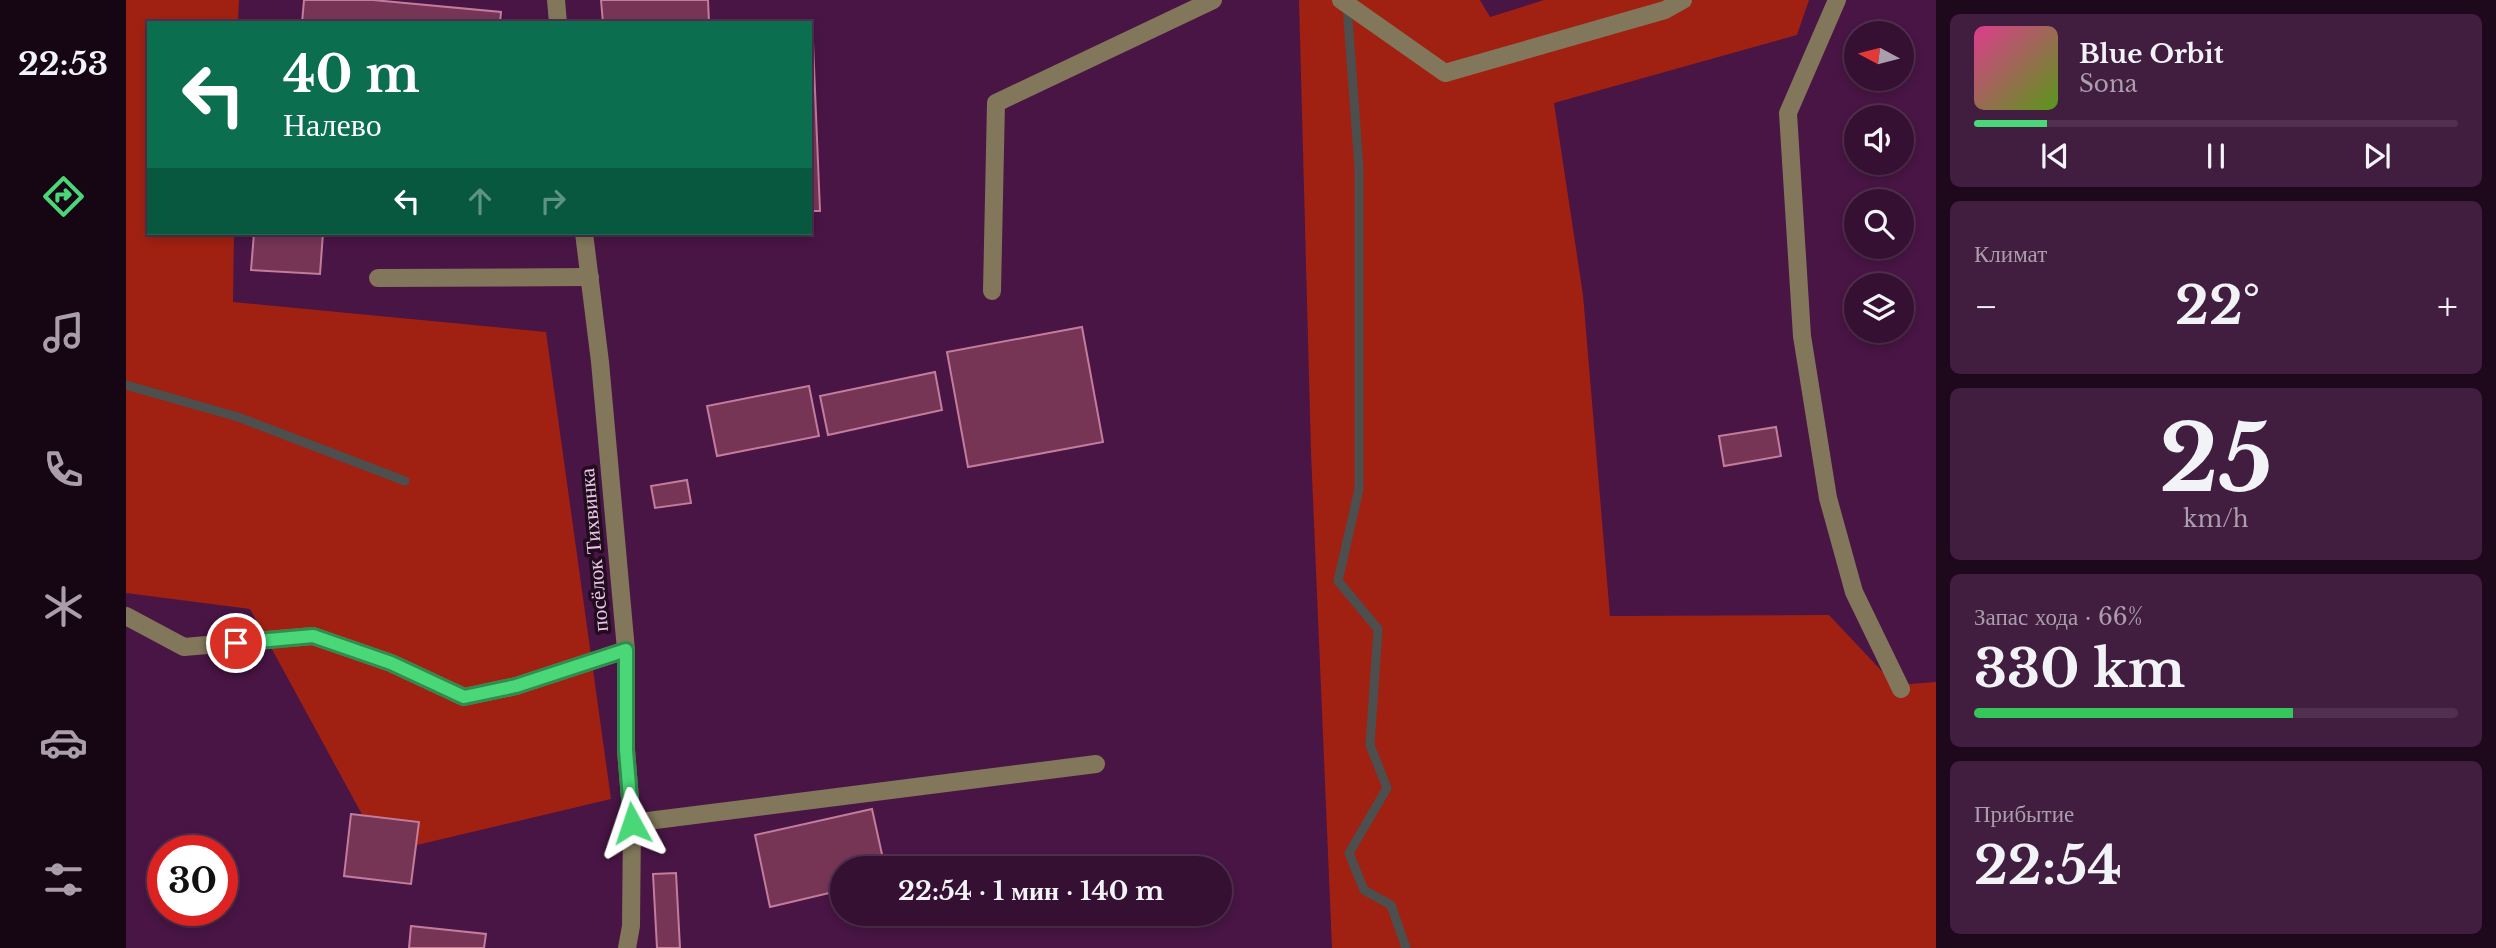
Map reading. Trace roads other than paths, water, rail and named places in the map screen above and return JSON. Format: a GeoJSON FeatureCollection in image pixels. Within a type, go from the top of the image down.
{"type":"FeatureCollection","features":[{"type":"Feature","properties":{"kind":"street"},"geometry":{"type":"LineString","coordinates":[[556,0],[558,21]]}},
{"type":"Feature","properties":{"kind":"street"},"geometry":{"type":"LineString","coordinates":[[992,291],[996,103],[1213,0]]}},
{"type":"Feature","properties":{"kind":"street"},"geometry":{"type":"LineString","coordinates":[[1341,0],[1445,74],[1665,10],[1684,0]]}},
{"type":"Feature","properties":{"kind":"street"},"geometry":{"type":"LineString","coordinates":[[1837,0],[1788,113],[1802,335],[1828,498],[1854,592],[1901,688]]}},
{"type":"Feature","properties":{"kind":"street","name":"посёлок Тихвинка"},"geometry":{"type":"LineString","coordinates":[[584,235],[626,650],[626,750],[632,823],[631,926],[626,948]]}},
{"type":"Feature","properties":{"kind":"street"},"geometry":{"type":"LineString","coordinates":[[377,278],[590,277]]}},
{"type":"Feature","properties":{"kind":"street"},"geometry":{"type":"LineString","coordinates":[[126,616],[184,647],[313,636],[391,663],[464,697],[516,686],[626,650]]}},
{"type":"Feature","properties":{"kind":"street"},"geometry":{"type":"LineString","coordinates":[[632,823],[1096,764]]}},
{"type":"Feature","properties":{"kind":"waterway"},"geometry":{"type":"LineString","coordinates":[[1347,5],[1359,168],[1359,489],[1338,581],[1378,629],[1370,745],[1387,788],[1349,853],[1364,890],[1391,905],[1406,948]]}},
{"type":"Feature","properties":{"kind":"waterway"},"geometry":{"type":"LineString","coordinates":[[126,385],[238,417],[405,481]]}}]}
